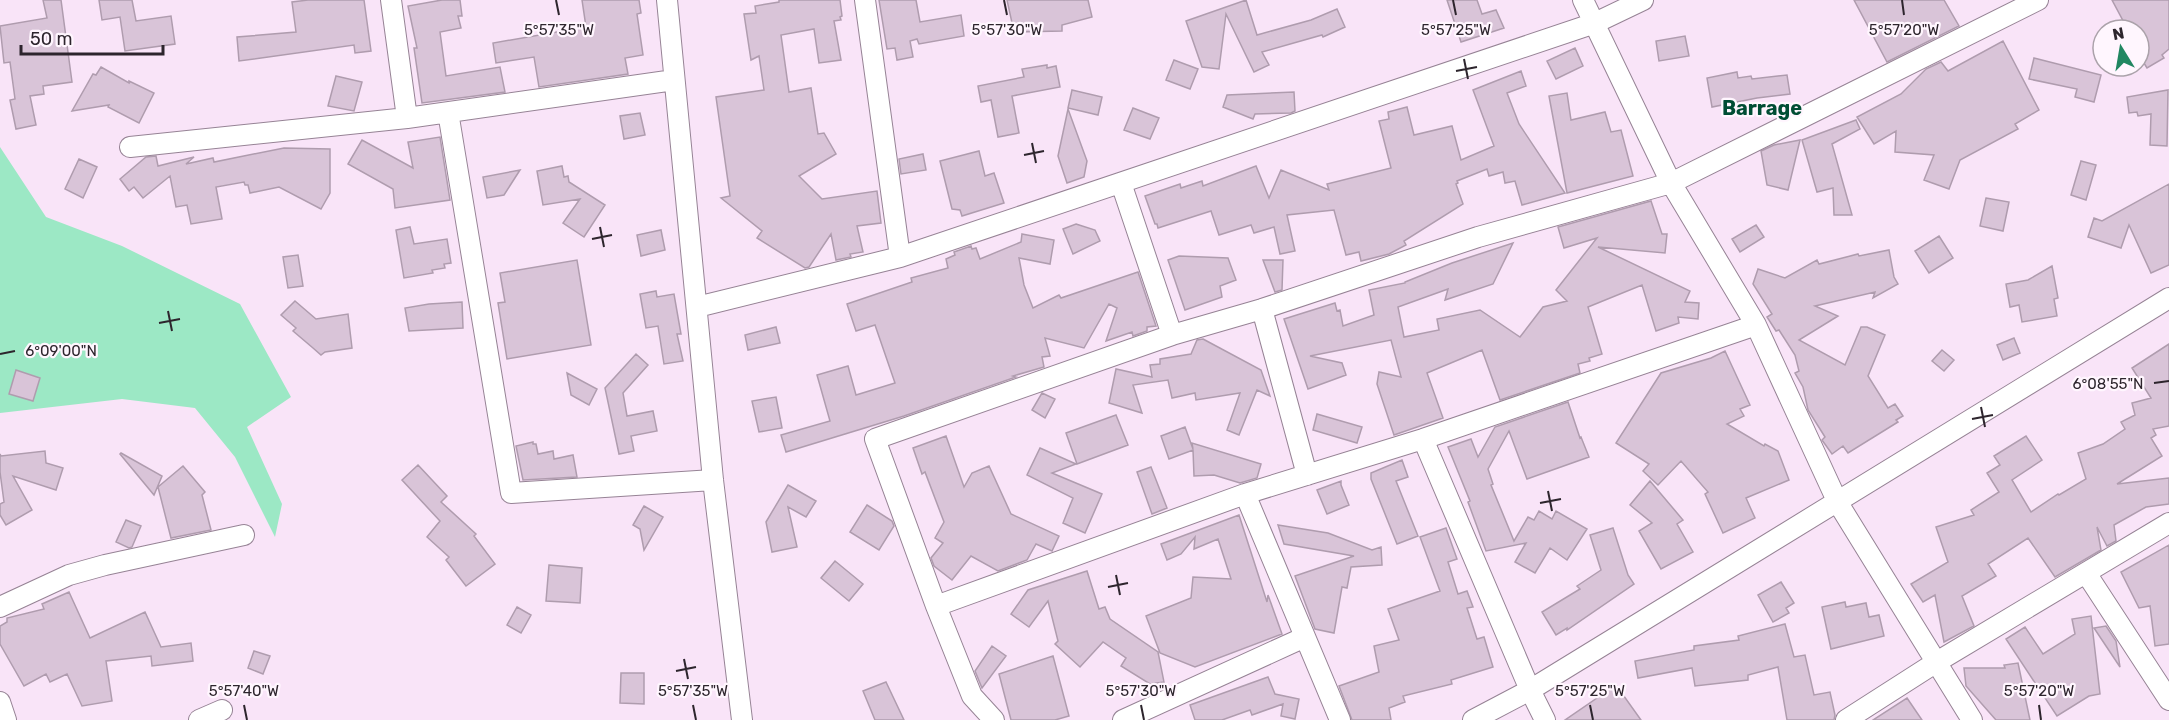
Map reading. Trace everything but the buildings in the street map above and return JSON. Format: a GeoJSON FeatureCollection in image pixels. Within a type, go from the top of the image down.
{"type":"FeatureCollection","features":[{"type":"Feature","properties":{"kind":"street"},"geometry":{"type":"LineString","coordinates":[[391,0],[407,118]]}},
{"type":"Feature","properties":{"kind":"street"},"geometry":{"type":"LineString","coordinates":[[667,0],[713,480],[742,720]]}},
{"type":"Feature","properties":{"kind":"street"},"geometry":{"type":"LineString","coordinates":[[866,0],[900,257]]}},
{"type":"Feature","properties":{"kind":"street"},"geometry":{"type":"LineString","coordinates":[[1583,0],[1671,183],[1756,325],[1838,503],[1972,720]]}},
{"type":"Feature","properties":{"kind":"street"},"geometry":{"type":"LineString","coordinates":[[697,307],[900,257],[1595,23],[1643,0]]}},
{"type":"Feature","properties":{"kind":"street"},"geometry":{"type":"LineString","coordinates":[[994,720],[972,696],[936,606],[875,438],[1172,335],[1262,309],[1478,237],[1671,183],[2038,0]]}},
{"type":"Feature","properties":{"kind":"street"},"geometry":{"type":"LineString","coordinates":[[130,147],[407,118],[674,80]]}},
{"type":"Feature","properties":{"kind":"street"},"geometry":{"type":"LineString","coordinates":[[448,112],[511,493],[713,480]]}},
{"type":"Feature","properties":{"kind":"street"},"geometry":{"type":"LineString","coordinates":[[1121,183],[1172,335]]}},
{"type":"Feature","properties":{"kind":"street"},"geometry":{"type":"LineString","coordinates":[[1473,720],[1530,690],[2169,298]]}},
{"type":"Feature","properties":{"kind":"street"},"geometry":{"type":"LineString","coordinates":[[1262,309],[1307,475]]}},
{"type":"Feature","properties":{"kind":"street"},"geometry":{"type":"LineString","coordinates":[[936,606],[1245,494],[1423,439],[1756,325]]}},
{"type":"Feature","properties":{"kind":"street"},"geometry":{"type":"LineString","coordinates":[[1423,439],[1530,690],[1545,720]]}},
{"type":"Feature","properties":{"kind":"street"},"geometry":{"type":"LineString","coordinates":[[1245,494],[1340,720]]}},
{"type":"Feature","properties":{"kind":"street"},"geometry":{"type":"LineString","coordinates":[[1846,720],[1935,663],[2169,523]]}},
{"type":"Feature","properties":{"kind":"street"},"geometry":{"type":"LineString","coordinates":[[0,607],[69,575],[243,535]]}},
{"type":"Feature","properties":{"kind":"street"},"geometry":{"type":"LineString","coordinates":[[2086,573],[2169,700]]}},
{"type":"Feature","properties":{"kind":"street"},"geometry":{"type":"LineString","coordinates":[[1123,720],[1305,637]]}},
{"type":"Feature","properties":{"kind":"street"},"geometry":{"type":"LineString","coordinates":[[0,702],[6,720]]}},
{"type":"Feature","properties":{"kind":"street"},"geometry":{"type":"LineString","coordinates":[[199,720],[222,710]]}},
{"type":"Feature","properties":{"kind":"green space"},"geometry":{"type":"Polygon","coordinates":[[[0,147],[46,217],[122,246],[240,304],[291,397],[247,427],[282,504],[275,537],[235,457],[195,408],[122,399],[0,413],[0,147]]]}},
{"type":"Feature","properties":{"kind":"district","name":"Barrage"},"geometry":{"type":"Point","coordinates":[1762,108]}}]}
